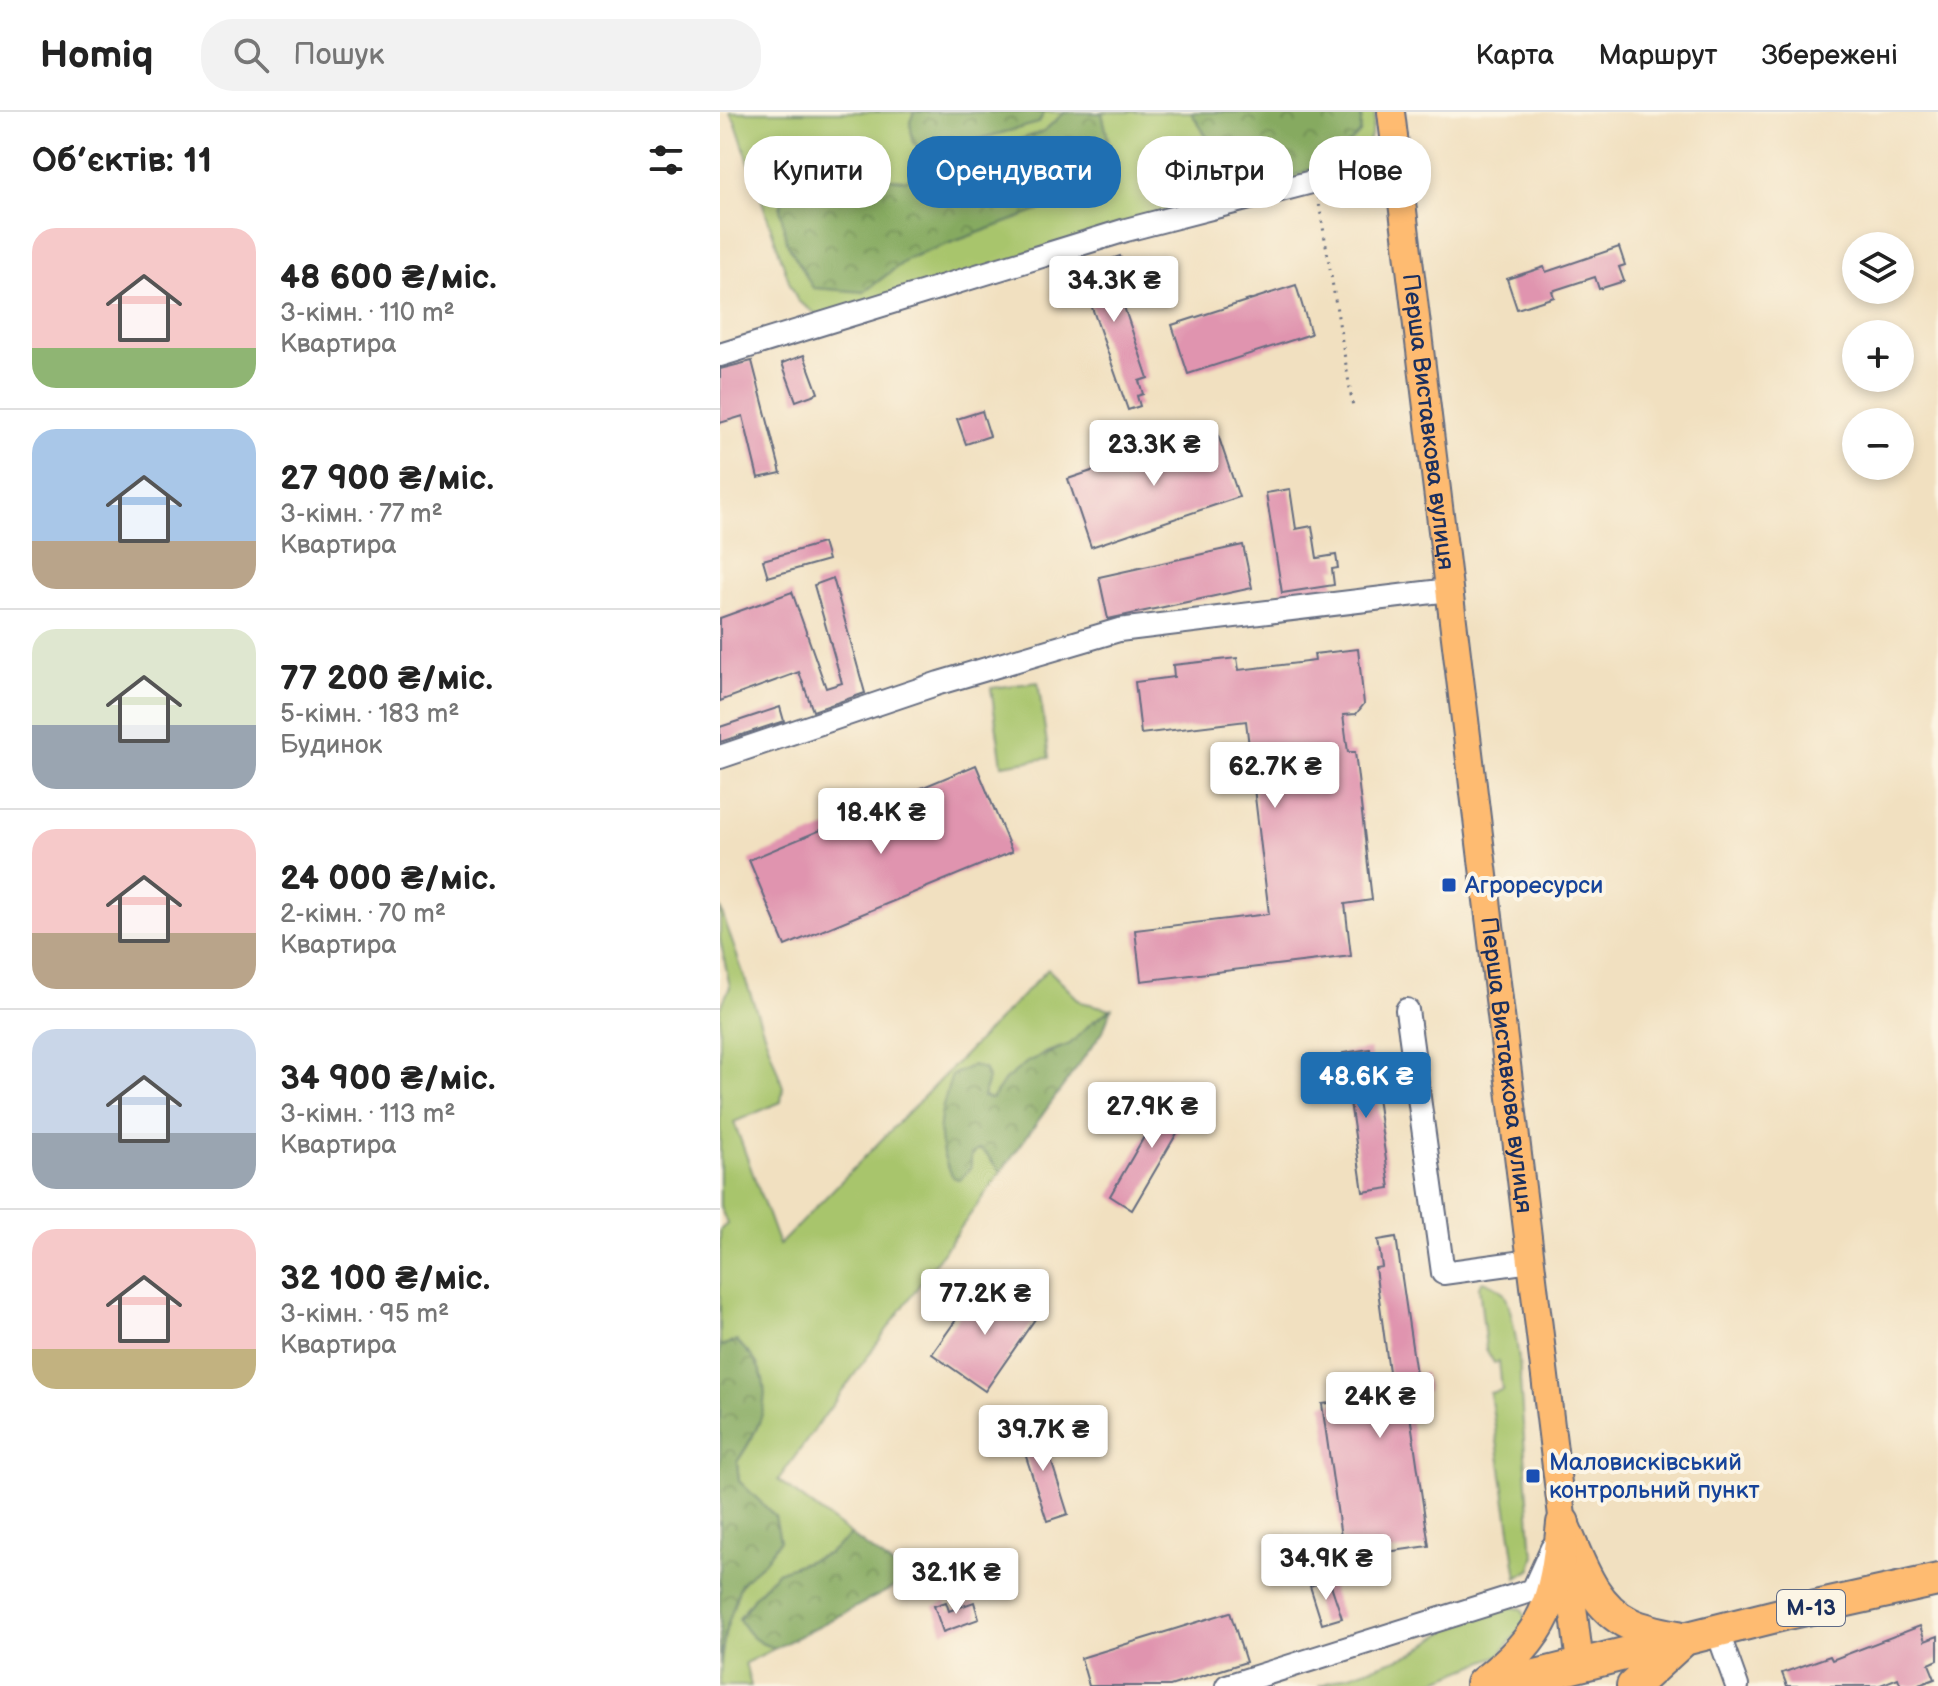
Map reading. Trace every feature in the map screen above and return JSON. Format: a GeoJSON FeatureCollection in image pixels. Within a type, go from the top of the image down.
{"type":"FeatureCollection","features":[{"type":"Feature","properties":{"kind":"highway"},"geometry":{"type":"LineString","coordinates":[[1563,1523],[1587,1579],[1604,1605],[1627,1623],[1685,1638]]}},
{"type":"Feature","properties":{"kind":"highway"},"geometry":{"type":"LineString","coordinates":[[1480,1686],[1515,1658],[1544,1618],[1558,1574],[1563,1523]]}},
{"type":"Feature","properties":{"kind":"highway","name":"М-13"},"geometry":{"type":"LineString","coordinates":[[1581,1675],[1685,1638],[1938,1580]]}},
{"type":"Feature","properties":{"kind":"highway"},"geometry":{"type":"LineString","coordinates":[[1633,1686],[1685,1638]]}},
{"type":"Feature","properties":{"kind":"highway"},"geometry":{"type":"LineString","coordinates":[[1496,1686],[1581,1675]]}},
{"type":"Feature","properties":{"kind":"main road","name":"Перша Виставкова вулиця"},"geometry":{"type":"LineString","coordinates":[[1391,112],[1394,136]]}},
{"type":"Feature","properties":{"kind":"main road","name":"Перша Виставкова вулиця"},"geometry":{"type":"LineString","coordinates":[[1403,208],[1581,1675]]}},
{"type":"Feature","properties":{"kind":"street"},"geometry":{"type":"LineString","coordinates":[[720,355],[1126,230],[1309,183]]}},
{"type":"Feature","properties":{"kind":"street"},"geometry":{"type":"LineString","coordinates":[[720,757],[939,683],[1119,630],[1449,590]]}},
{"type":"Feature","properties":{"kind":"street"},"geometry":{"type":"LineString","coordinates":[[1407,1010],[1443,1273],[1531,1261]]}},
{"type":"Feature","properties":{"kind":"street"},"geometry":{"type":"LineString","coordinates":[[1227,1686],[1533,1590],[1563,1523]]}},
{"type":"Feature","properties":{"kind":"street"},"geometry":{"type":"LineString","coordinates":[[1717,1630],[1737,1686]]}},
{"type":"Feature","properties":{"kind":"path"},"geometry":{"type":"LineString","coordinates":[[1320,208],[1353,407]]}},
{"type":"Feature","properties":{"kind":"green space"},"geometry":{"type":"Polygon","coordinates":[[[729,112],[914,112],[910,122],[922,136],[907,136],[907,180],[891,179],[891,136],[744,136],[744,148],[729,112]]]}},
{"type":"Feature","properties":{"kind":"green space"},"geometry":{"type":"Polygon","coordinates":[[[914,112],[1044,112],[1039,123],[990,136],[912,136],[910,122],[914,112]]]}},
{"type":"Feature","properties":{"kind":"green space"},"geometry":{"type":"Polygon","coordinates":[[[1044,112],[1065,112],[1044,131],[1030,136],[990,136],[1038,123],[1044,112]]]}},
{"type":"Feature","properties":{"kind":"green space"},"geometry":{"type":"Polygon","coordinates":[[[1065,112],[1102,113],[1107,136],[1030,136],[1044,131],[1065,112]]]}},
{"type":"Feature","properties":{"kind":"green space"},"geometry":{"type":"Polygon","coordinates":[[[1099,112],[1191,112],[1206,136],[1137,136],[1137,208],[1202,208],[819,316],[798,301],[764,208],[843,208],[864,292],[909,258],[1041,208],[1121,208],[1121,136],[1107,136],[1102,113],[1099,112]]]}},
{"type":"Feature","properties":{"kind":"green space"},"geometry":{"type":"Polygon","coordinates":[[[1191,112],[1362,112],[1357,136],[1309,136],[1309,170],[1293,176],[1293,136],[1206,136],[1191,112]]]}},
{"type":"Feature","properties":{"kind":"green space"},"geometry":{"type":"Polygon","coordinates":[[[1362,112],[1374,112],[1371,136],[1352,136],[1360,133],[1362,112]]]}},
{"type":"Feature","properties":{"kind":"green space"},"geometry":{"type":"Polygon","coordinates":[[[1309,151],[1309,178],[1293,182],[1293,157],[1309,151]]]}},
{"type":"Feature","properties":{"kind":"green space"},"geometry":{"type":"Polygon","coordinates":[[[891,179],[906,180],[907,208],[1044,208],[909,258],[864,292],[813,288],[787,243],[780,208],[891,208],[891,179]]]}},
{"type":"Feature","properties":{"kind":"green space"},"geometry":{"type":"Polygon","coordinates":[[[1038,682],[1049,758],[1002,765],[991,688],[1038,682]]]}},
{"type":"Feature","properties":{"kind":"green space"},"geometry":{"type":"Polygon","coordinates":[[[720,907],[783,1087],[781,1102],[734,1122],[779,1245],[1048,969],[1081,1002],[1111,1009],[1091,1023],[1071,1044],[1044,1053],[1005,1080],[992,1099],[983,1097],[988,1078],[984,1070],[971,1155],[979,1149],[1001,1172],[778,1480],[851,1535],[827,1554],[777,1572],[739,1618],[754,1638],[776,1648],[745,1663],[751,1686],[720,1686],[723,1648],[736,1595],[743,1582],[764,1562],[755,1499],[739,1481],[737,1462],[757,1428],[764,1392],[763,1379],[756,1363],[737,1341],[720,1346],[720,1230],[727,1224],[720,1206],[720,1008],[730,987],[720,939],[720,907]]]}},
{"type":"Feature","properties":{"kind":"green space"},"geometry":{"type":"Polygon","coordinates":[[[1111,1009],[1103,1031],[1001,1172],[979,1149],[971,1155],[971,1167],[960,1180],[953,1177],[946,1164],[940,1139],[941,1115],[952,1075],[973,1065],[985,1070],[988,1078],[983,1097],[992,1099],[1005,1080],[1027,1062],[1070,1044],[1111,1009]]]}},
{"type":"Feature","properties":{"kind":"green space"},"geometry":{"type":"Polygon","coordinates":[[[1483,1281],[1500,1290],[1507,1300],[1519,1362],[1531,1542],[1535,1555],[1531,1569],[1517,1578],[1490,1393],[1502,1390],[1499,1362],[1494,1363],[1486,1349],[1479,1286],[1483,1281]]]}},
{"type":"Feature","properties":{"kind":"green space"},"geometry":{"type":"Polygon","coordinates":[[[737,1341],[756,1363],[765,1392],[757,1428],[737,1462],[739,1481],[775,1516],[780,1540],[764,1562],[741,1583],[725,1633],[720,1665],[720,1346],[737,1341]]]}},
{"type":"Feature","properties":{"kind":"green space"},"geometry":{"type":"Polygon","coordinates":[[[851,1535],[910,1579],[776,1648],[763,1644],[750,1634],[739,1619],[777,1572],[827,1554],[851,1535]]]}},
{"type":"Feature","properties":{"kind":"green space"},"geometry":{"type":"Polygon","coordinates":[[[1510,1607],[1522,1609],[1527,1620],[1500,1655],[1422,1686],[1318,1686],[1414,1653],[1453,1626],[1510,1607]]]}},
{"type":"Feature","properties":{"kind":"building"},"geometry":{"type":"Polygon","coordinates":[[[1619,247],[1625,265],[1619,267],[1624,281],[1599,289],[1595,277],[1552,291],[1554,297],[1517,309],[1507,279],[1544,267],[1546,272],[1619,247]]]}},
{"type":"Feature","properties":{"kind":"building"},"geometry":{"type":"Polygon","coordinates":[[[1120,256],[1130,285],[1118,289],[1148,378],[1139,381],[1143,394],[1137,396],[1140,406],[1128,410],[1089,299],[1082,301],[1073,272],[1120,256]]]}},
{"type":"Feature","properties":{"kind":"building"},"geometry":{"type":"Polygon","coordinates":[[[1296,285],[1311,334],[1188,374],[1172,325],[1296,285]]]}},
{"type":"Feature","properties":{"kind":"building"},"geometry":{"type":"Polygon","coordinates":[[[804,355],[818,393],[796,401],[782,363],[804,355]]]}},
{"type":"Feature","properties":{"kind":"building"},"geometry":{"type":"Polygon","coordinates":[[[752,361],[781,473],[758,478],[743,416],[720,423],[720,369],[752,361]]]}},
{"type":"Feature","properties":{"kind":"building"},"geometry":{"type":"Polygon","coordinates":[[[982,411],[990,436],[966,444],[957,419],[982,411]]]}},
{"type":"Feature","properties":{"kind":"building"},"geometry":{"type":"Polygon","coordinates":[[[1216,429],[1239,497],[1091,547],[1068,479],[1216,429]]]}},
{"type":"Feature","properties":{"kind":"building"},"geometry":{"type":"Polygon","coordinates":[[[1290,489],[1296,529],[1312,526],[1317,558],[1336,555],[1338,568],[1332,569],[1334,585],[1282,593],[1266,493],[1290,489]]]}},
{"type":"Feature","properties":{"kind":"building"},"geometry":{"type":"Polygon","coordinates":[[[823,543],[828,560],[768,577],[763,560],[823,543]]]}},
{"type":"Feature","properties":{"kind":"building"},"geometry":{"type":"Polygon","coordinates":[[[1243,545],[1252,588],[1108,619],[1099,577],[1243,545]]]}},
{"type":"Feature","properties":{"kind":"building"},"geometry":{"type":"Polygon","coordinates":[[[833,578],[865,693],[813,711],[799,672],[720,701],[720,618],[792,592],[826,688],[842,683],[814,585],[833,578]]]}},
{"type":"Feature","properties":{"kind":"building"},"geometry":{"type":"Polygon","coordinates":[[[1358,649],[1364,704],[1356,714],[1343,715],[1348,752],[1355,752],[1372,900],[1345,904],[1351,956],[1141,981],[1135,930],[1269,914],[1246,721],[1141,734],[1135,682],[1174,677],[1173,665],[1237,658],[1239,670],[1315,661],[1314,654],[1358,649]]]}},
{"type":"Feature","properties":{"kind":"building"},"geometry":{"type":"Polygon","coordinates":[[[780,707],[784,721],[720,742],[720,727],[780,707]]]}},
{"type":"Feature","properties":{"kind":"building"},"geometry":{"type":"Polygon","coordinates":[[[976,765],[1012,852],[785,946],[749,860],[976,765]]]}},
{"type":"Feature","properties":{"kind":"building"},"geometry":{"type":"Polygon","coordinates":[[[1370,1049],[1390,1188],[1363,1192],[1343,1053],[1370,1049]]]}},
{"type":"Feature","properties":{"kind":"building"},"geometry":{"type":"Polygon","coordinates":[[[1171,1090],[1194,1104],[1132,1210],[1110,1196],[1171,1090]]]}},
{"type":"Feature","properties":{"kind":"building"},"geometry":{"type":"Polygon","coordinates":[[[1396,1237],[1416,1374],[1425,1373],[1428,1391],[1407,1394],[1429,1546],[1344,1558],[1322,1404],[1392,1394],[1375,1268],[1382,1267],[1378,1240],[1396,1237]]]}},
{"type":"Feature","properties":{"kind":"building"},"geometry":{"type":"Polygon","coordinates":[[[979,1287],[1013,1309],[1022,1295],[1042,1309],[985,1391],[932,1354],[979,1287]]]}},
{"type":"Feature","properties":{"kind":"building"},"geometry":{"type":"Polygon","coordinates":[[[1040,1425],[1068,1514],[1047,1521],[1018,1432],[1040,1425]]]}},
{"type":"Feature","properties":{"kind":"building"},"geometry":{"type":"Polygon","coordinates":[[[1329,1579],[1342,1618],[1322,1624],[1310,1586],[1329,1579]]]}},
{"type":"Feature","properties":{"kind":"building"},"geometry":{"type":"Polygon","coordinates":[[[946,1602],[949,1611],[974,1602],[979,1619],[943,1632],[934,1606],[946,1602]]]}},
{"type":"Feature","properties":{"kind":"building"},"geometry":{"type":"Polygon","coordinates":[[[1230,1612],[1246,1662],[1170,1686],[1089,1686],[1081,1658],[1230,1612]]]}},
{"type":"Feature","properties":{"kind":"building"},"geometry":{"type":"Polygon","coordinates":[[[1920,1626],[1925,1641],[1938,1636],[1938,1660],[1929,1664],[1935,1679],[1916,1686],[1901,1686],[1898,1678],[1878,1686],[1787,1686],[1782,1673],[1830,1656],[1832,1660],[1920,1626]]]}},
{"type":"Feature","properties":{"kind":"place","name":"Агроресурси"},"geometry":{"type":"Point","coordinates":[1449,885]}},
{"type":"Feature","properties":{"kind":"place","name":"Маловисківський контрольний пункт"},"geometry":{"type":"Point","coordinates":[1533,1476]}}]}
